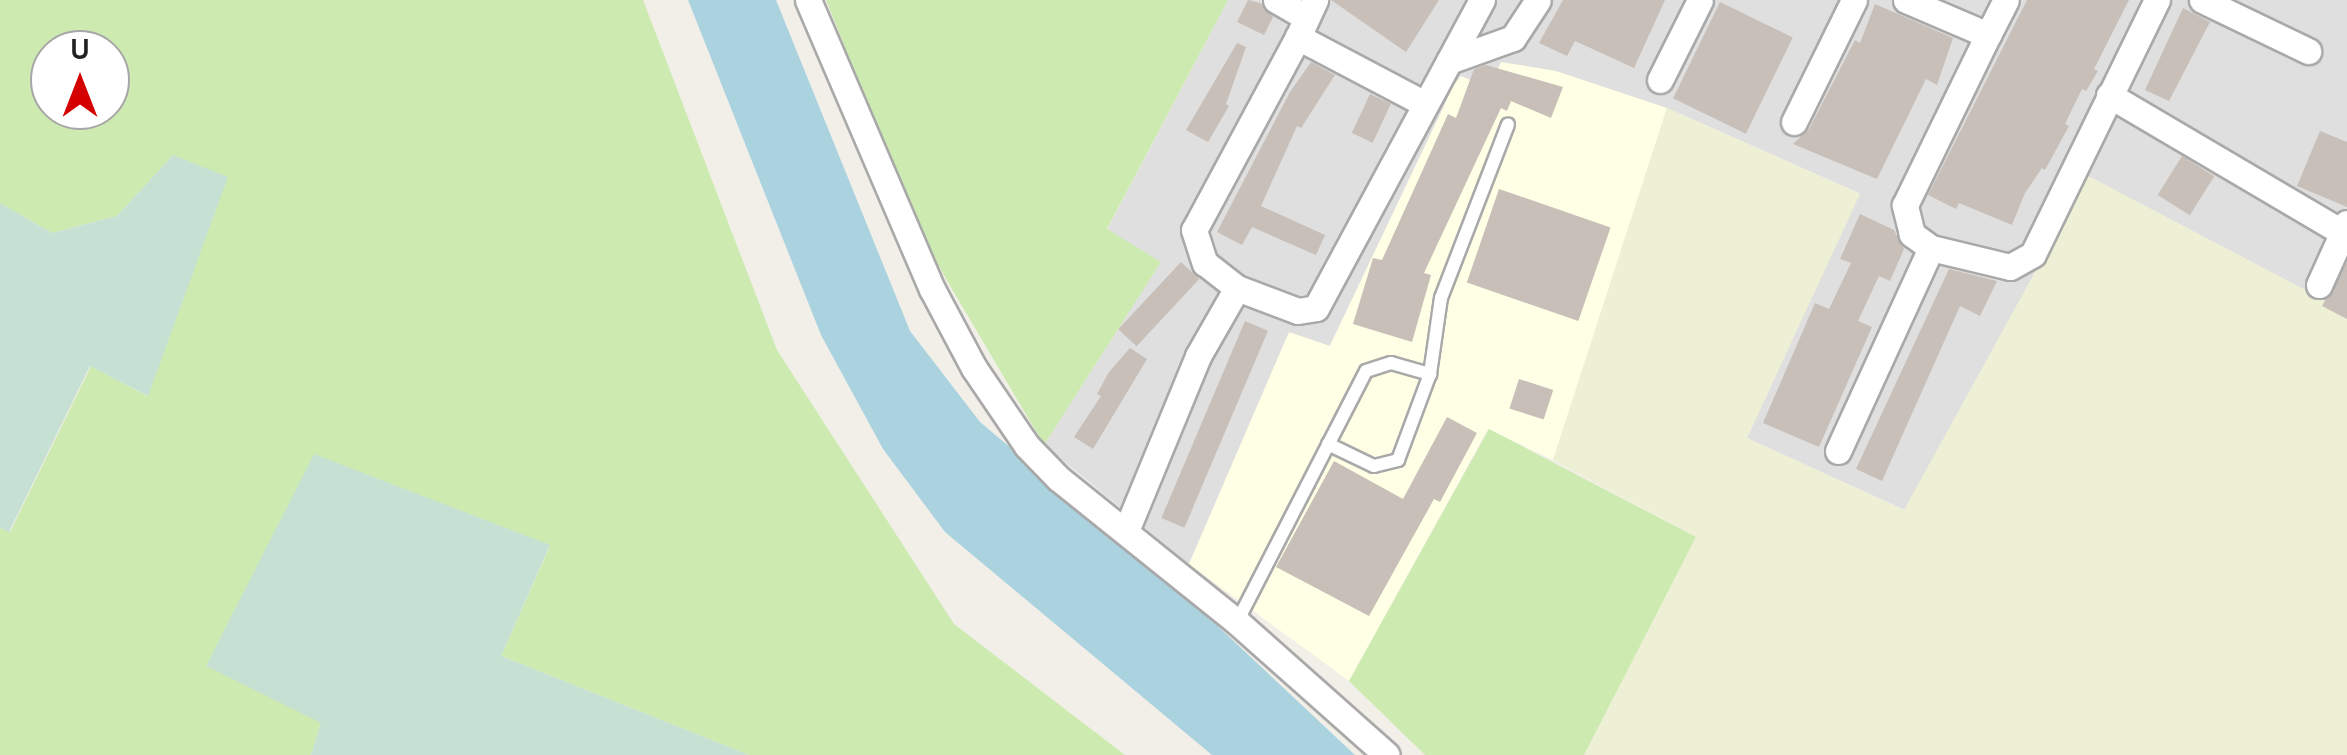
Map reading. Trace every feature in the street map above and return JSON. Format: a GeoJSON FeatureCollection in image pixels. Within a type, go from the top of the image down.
{"type":"FeatureCollection","features":[{"type":"Feature","properties":{"kind":"street"},"geometry":{"type":"LineString","coordinates":[[808,0],[932,288],[974,368],[1027,446],[1058,478],[1237,622],[1387,755]]}},
{"type":"Feature","properties":{"kind":"street"},"geometry":{"type":"LineString","coordinates":[[1276,0],[1425,104]]}},
{"type":"Feature","properties":{"kind":"street"},"geometry":{"type":"LineString","coordinates":[[1306,18],[1194,230],[1205,263],[1237,288],[1298,311],[1316,308],[1482,0]]}},
{"type":"Feature","properties":{"kind":"street"},"geometry":{"type":"LineString","coordinates":[[1449,61],[1512,38],[1538,0]]}},
{"type":"Feature","properties":{"kind":"street"},"geometry":{"type":"LineString","coordinates":[[1660,80],[1700,0]]}},
{"type":"Feature","properties":{"kind":"street"},"geometry":{"type":"LineString","coordinates":[[1794,122],[1854,0]]}},
{"type":"Feature","properties":{"kind":"street"},"geometry":{"type":"LineString","coordinates":[[1906,0],[1988,35]]}},
{"type":"Feature","properties":{"kind":"street"},"geometry":{"type":"LineString","coordinates":[[2006,0],[1905,204],[1912,234],[1931,248],[2010,267],[2034,254],[2157,0]]}},
{"type":"Feature","properties":{"kind":"street"},"geometry":{"type":"LineString","coordinates":[[2202,0],[2308,52]]}},
{"type":"Feature","properties":{"kind":"street"},"geometry":{"type":"LineString","coordinates":[[2108,95],[2345,227],[2319,285]]}},
{"type":"Feature","properties":{"kind":"street"},"geometry":{"type":"LineString","coordinates":[[1838,452],[1931,248]]}},
{"type":"Feature","properties":{"kind":"street"},"geometry":{"type":"LineString","coordinates":[[1126,531],[1198,356],[1237,288]]}},
{"type":"Feature","properties":{"kind":"lane"},"geometry":{"type":"LineString","coordinates":[[1328,444],[1374,466],[1398,460],[1430,374],[1441,298],[1508,124]]}},
{"type":"Feature","properties":{"kind":"lane"},"geometry":{"type":"LineString","coordinates":[[1237,622],[1372,366],[1390,363],[1430,374]]}},
{"type":"Feature","properties":{"kind":"shaded area"},"geometry":{"type":"Polygon","coordinates":[[[1228,0],[2347,0],[2347,312],[2088,176],[1905,510],[1747,438],[1859,193],[1667,108],[1454,85],[1329,347],[1289,333],[1189,564],[1044,445],[1160,263],[1107,230],[1228,0]]]}},
{"type":"Feature","properties":{"kind":"shaded area"},"geometry":{"type":"Polygon","coordinates":[[[1501,62],[1556,71],[1667,108],[1553,460],[1488,429],[1349,681],[1189,564],[1289,332],[1330,346],[1454,85],[1461,76],[1489,88],[1501,62]]]}},
{"type":"Feature","properties":{"kind":"shaded area"},"geometry":{"type":"Polygon","coordinates":[[[1667,108],[1860,194],[1747,438],[1904,510],[2088,176],[2347,312],[2347,755],[1584,755],[1696,537],[1553,460],[1667,108]]]}},
{"type":"Feature","properties":{"kind":"shaded area"},"geometry":{"type":"Polygon","coordinates":[[[173,155],[228,177],[148,396],[90,366],[9,532],[0,528],[0,203],[52,233],[117,216],[173,155]]]}},
{"type":"Feature","properties":{"kind":"shaded area"},"geometry":{"type":"Polygon","coordinates":[[[314,454],[550,545],[501,656],[749,755],[311,755],[321,723],[206,666],[314,454]]]}},
{"type":"Feature","properties":{"kind":"green space"},"geometry":{"type":"Polygon","coordinates":[[[0,0],[643,0],[777,350],[954,624],[1125,755],[749,755],[501,656],[550,546],[321,723],[311,755],[0,755],[0,528],[10,532],[91,366],[147,396],[173,155],[117,216],[52,233],[0,203],[0,0]]]}},
{"type":"Feature","properties":{"kind":"green space"},"geometry":{"type":"Polygon","coordinates":[[[826,0],[1228,0],[1107,229],[1161,262],[1044,445],[919,233],[826,0]]]}},
{"type":"Feature","properties":{"kind":"green space"},"geometry":{"type":"Polygon","coordinates":[[[1489,429],[1696,537],[1584,755],[1425,755],[1349,681],[1489,429]]]}},
{"type":"Feature","properties":{"kind":"water"},"geometry":{"type":"Polygon","coordinates":[[[688,0],[776,0],[910,331],[980,422],[1174,585],[1355,755],[1212,755],[945,532],[883,449],[821,335],[688,0]]]}},
{"type":"Feature","properties":{"kind":"building"},"geometry":{"type":"Polygon","coordinates":[[[1248,0],[1260,3],[1273,17],[1264,35],[1237,22],[1248,0]]]}},
{"type":"Feature","properties":{"kind":"building"},"geometry":{"type":"Polygon","coordinates":[[[1331,0],[1439,0],[1406,52],[1331,0]]]}},
{"type":"Feature","properties":{"kind":"building"},"geometry":{"type":"Polygon","coordinates":[[[1563,0],[1665,0],[1634,68],[1575,41],[1567,56],[1539,43],[1563,0]]]}},
{"type":"Feature","properties":{"kind":"building"},"geometry":{"type":"Polygon","coordinates":[[[2027,0],[2129,0],[2094,69],[2098,71],[2086,91],[2082,89],[2065,124],[2069,126],[2045,170],[2042,168],[2025,193],[2012,225],[1959,203],[1956,209],[1928,195],[2027,0]]]}},
{"type":"Feature","properties":{"kind":"building"},"geometry":{"type":"Polygon","coordinates":[[[1720,2],[1793,38],[1746,134],[1673,98],[1720,2]]]}},
{"type":"Feature","properties":{"kind":"building"},"geometry":{"type":"Polygon","coordinates":[[[1875,4],[1953,38],[1937,85],[1926,79],[1877,179],[1793,144],[1809,129],[1855,40],[1860,43],[1875,4]]]}},
{"type":"Feature","properties":{"kind":"building"},"geometry":{"type":"Polygon","coordinates":[[[2183,8],[2210,22],[2169,101],[2145,90],[2183,8]]]}},
{"type":"Feature","properties":{"kind":"building"},"geometry":{"type":"Polygon","coordinates":[[[1237,43],[1246,47],[1226,104],[1229,106],[1208,142],[1186,130],[1237,43]]]}},
{"type":"Feature","properties":{"kind":"building"},"geometry":{"type":"Polygon","coordinates":[[[1311,62],[1335,75],[1301,128],[1297,126],[1261,206],[1325,235],[1316,255],[1252,227],[1242,245],[1217,232],[1290,92],[1311,62]]]}},
{"type":"Feature","properties":{"kind":"building"},"geometry":{"type":"Polygon","coordinates":[[[1486,65],[1563,87],[1551,118],[1511,101],[1507,111],[1501,108],[1424,273],[1431,275],[1412,342],[1353,324],[1373,258],[1382,260],[1448,114],[1456,118],[1474,69],[1486,65]]]}},
{"type":"Feature","properties":{"kind":"building"},"geometry":{"type":"Polygon","coordinates":[[[1370,94],[1391,104],[1373,143],[1352,133],[1370,94]]]}},
{"type":"Feature","properties":{"kind":"building"},"geometry":{"type":"Polygon","coordinates":[[[2320,131],[2347,142],[2347,207],[2297,186],[2320,131]]]}},
{"type":"Feature","properties":{"kind":"building"},"geometry":{"type":"Polygon","coordinates":[[[2182,156],[2214,176],[2190,215],[2158,195],[2182,156]]]}},
{"type":"Feature","properties":{"kind":"building"},"geometry":{"type":"Polygon","coordinates":[[[1499,189],[1611,227],[1578,321],[1467,283],[1499,189]]]}},
{"type":"Feature","properties":{"kind":"building"},"geometry":{"type":"Polygon","coordinates":[[[1860,214],[1894,230],[1904,249],[1890,281],[1879,276],[1858,321],[1872,327],[1819,447],[1763,423],[1815,303],[1829,309],[1851,263],[1840,259],[1860,214]]]}},
{"type":"Feature","properties":{"kind":"building"},"geometry":{"type":"Polygon","coordinates":[[[1181,262],[1199,279],[1137,346],[1118,329],[1181,262]]]}},
{"type":"Feature","properties":{"kind":"building"},"geometry":{"type":"Polygon","coordinates":[[[2347,262],[2347,319],[2322,306],[2347,262]]]}},
{"type":"Feature","properties":{"kind":"building"},"geometry":{"type":"Polygon","coordinates":[[[1949,269],[1997,281],[1980,316],[1960,306],[1882,481],[1856,469],[1949,269]]]}},
{"type":"Feature","properties":{"kind":"building"},"geometry":{"type":"Polygon","coordinates":[[[1245,321],[1268,331],[1184,528],[1161,518],[1245,321]]]}},
{"type":"Feature","properties":{"kind":"building"},"geometry":{"type":"Polygon","coordinates":[[[1130,348],[1147,359],[1093,449],[1074,437],[1101,396],[1097,394],[1109,372],[1130,348]]]}},
{"type":"Feature","properties":{"kind":"building"},"geometry":{"type":"Polygon","coordinates":[[[1519,379],[1553,390],[1544,420],[1509,408],[1519,379]]]}},
{"type":"Feature","properties":{"kind":"building"},"geometry":{"type":"Polygon","coordinates":[[[1447,417],[1477,433],[1440,502],[1434,499],[1369,616],[1276,567],[1334,461],[1403,499],[1447,417]]]}}]}
